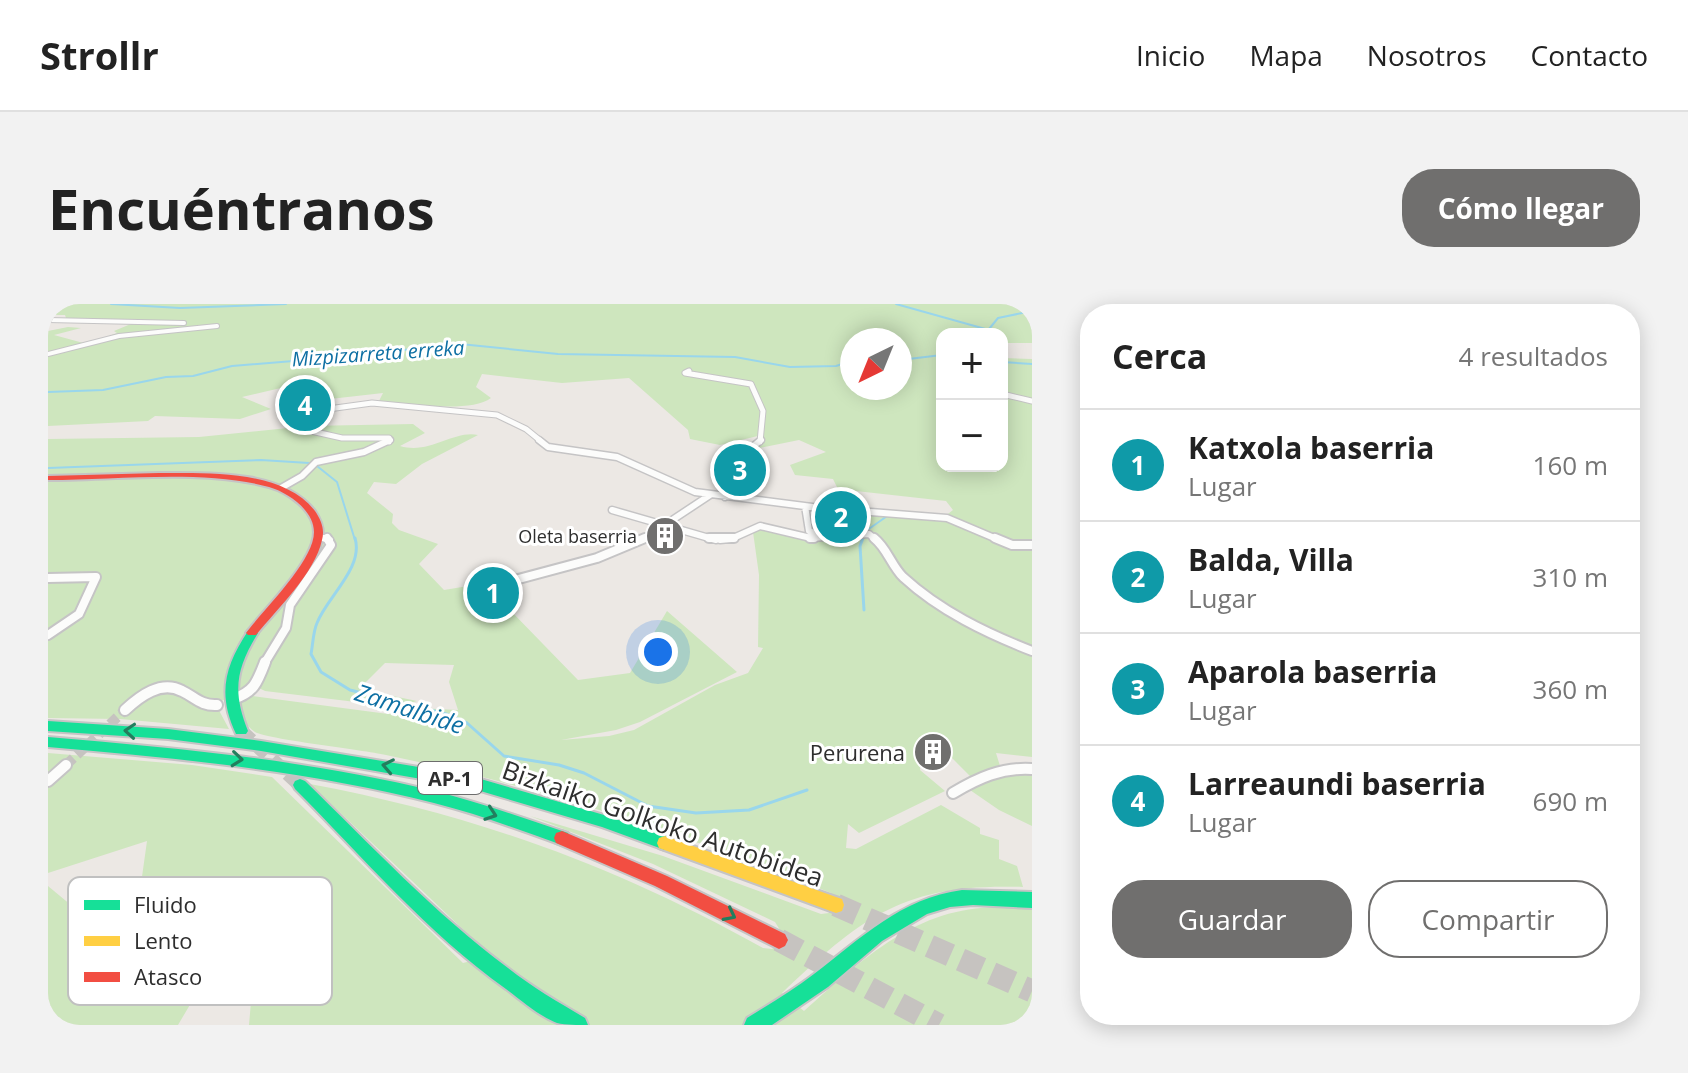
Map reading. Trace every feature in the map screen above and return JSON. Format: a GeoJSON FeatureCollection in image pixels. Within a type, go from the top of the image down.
{"type":"FeatureCollection","features":[{"type":"Feature","properties":{"kind":"main road"},"geometry":{"type":"LineString","coordinates":[[48,478],[215,477],[252,480],[281,488],[306,508],[315,522],[319,537],[312,555],[235,660],[229,681],[228,704],[241,731]]}},
{"type":"Feature","properties":{"kind":"main road","name":"Bizkaiko Golkoko Autobidea"},"geometry":{"type":"LineString","coordinates":[[48,726],[168,734],[261,746],[467,781],[604,821],[836,905]]}},
{"type":"Feature","properties":{"kind":"main road","name":"Bizkaiko Golkoko Autobidea"},"geometry":{"type":"LineString","coordinates":[[48,742],[250,760],[457,802],[598,851],[779,940]]}},
{"type":"Feature","properties":{"kind":"main road"},"geometry":{"type":"LineString","coordinates":[[300,785],[484,963],[535,1002],[578,1025]]}},
{"type":"Feature","properties":{"kind":"main road"},"geometry":{"type":"LineString","coordinates":[[754,1025],[787,1005],[872,935],[906,913],[943,901],[981,895],[1032,900]]}},
{"type":"Feature","properties":{"kind":"street"},"geometry":{"type":"LineString","coordinates":[[48,320],[109,319],[217,326]]}},
{"type":"Feature","properties":{"kind":"street"},"geometry":{"type":"LineString","coordinates":[[48,354],[119,336],[192,325]]}},
{"type":"Feature","properties":{"kind":"street"},"geometry":{"type":"LineString","coordinates":[[689,371],[685,373],[751,384],[760,401],[761,441],[721,472],[725,497]]}},
{"type":"Feature","properties":{"kind":"street"},"geometry":{"type":"LineString","coordinates":[[1008,395],[1032,401]]}},
{"type":"Feature","properties":{"kind":"street"},"geometry":{"type":"LineString","coordinates":[[281,488],[302,476],[316,462],[364,452],[391,441],[389,438],[355,439],[320,434],[289,426],[293,417],[305,411],[372,403],[497,415],[526,429],[548,447],[617,457],[681,486],[710,495],[947,518],[1012,545],[1032,545]]}},
{"type":"Feature","properties":{"kind":"street"},"geometry":{"type":"LineString","coordinates":[[496,585],[615,552],[668,526],[710,495]]}},
{"type":"Feature","properties":{"kind":"street"},"geometry":{"type":"LineString","coordinates":[[805,506],[809,531],[832,536]]}},
{"type":"Feature","properties":{"kind":"street"},"geometry":{"type":"LineString","coordinates":[[612,510],[717,540],[731,539],[766,525],[803,537],[873,536],[885,548],[894,568],[924,596],[994,636],[1032,651]]}},
{"type":"Feature","properties":{"kind":"street"},"geometry":{"type":"LineString","coordinates":[[233,699],[249,694],[256,686],[265,662],[286,628],[290,605],[331,545],[329,538],[319,537]]}},
{"type":"Feature","properties":{"kind":"street"},"geometry":{"type":"LineString","coordinates":[[48,578],[96,577],[79,614],[48,635]]}},
{"type":"Feature","properties":{"kind":"street"},"geometry":{"type":"LineString","coordinates":[[125,710],[144,694],[169,687],[182,691],[196,703],[217,705]]}},
{"type":"Feature","properties":{"kind":"street"},"geometry":{"type":"LineString","coordinates":[[48,781],[66,765]]}},
{"type":"Feature","properties":{"kind":"street"},"geometry":{"type":"LineString","coordinates":[[953,793],[993,773],[1011,768],[1032,769]]}},
{"type":"Feature","properties":{"kind":"green space"},"geometry":{"type":"Polygon","coordinates":[[[48,304],[1032,304],[1032,343],[1008,343],[1008,328],[936,328],[936,472],[1008,472],[1008,358],[1032,359],[1032,757],[996,753],[1000,766],[971,777],[937,743],[922,745],[920,770],[945,791],[859,833],[848,824],[846,848],[856,849],[941,805],[980,828],[980,834],[999,840],[999,859],[1017,866],[1023,887],[947,891],[889,909],[838,943],[782,993],[804,1011],[855,967],[906,931],[964,910],[996,907],[1032,910],[1032,1025],[249,1025],[251,1005],[332,1005],[332,877],[142,877],[147,841],[48,873],[48,753],[192,765],[272,777],[463,963],[491,956],[310,784],[430,811],[544,847],[654,892],[763,948],[772,949],[777,945],[780,930],[775,922],[653,864],[530,816],[663,856],[821,914],[829,913],[831,893],[667,832],[500,781],[386,755],[263,735],[248,726],[235,702],[253,696],[388,714],[417,708],[458,710],[449,682],[454,665],[385,663],[359,689],[417,701],[397,707],[259,688],[215,703],[229,729],[120,719],[48,718],[48,439],[199,437],[307,426],[413,424],[425,433],[400,446],[411,448],[469,434],[478,435],[422,464],[396,484],[374,482],[367,493],[393,514],[392,523],[399,530],[438,544],[419,564],[444,590],[468,586],[476,599],[508,608],[578,680],[630,673],[667,611],[737,672],[640,722],[616,730],[561,740],[609,736],[634,730],[715,685],[748,673],[763,648],[758,647],[759,575],[753,532],[759,528],[808,537],[830,536],[817,507],[944,517],[953,510],[946,501],[838,489],[833,479],[795,475],[790,465],[826,452],[799,440],[754,449],[762,435],[720,445],[690,439],[688,430],[629,378],[562,383],[482,374],[476,387],[491,398],[481,403],[453,407],[379,401],[383,393],[295,403],[291,387],[285,387],[242,397],[271,409],[240,419],[155,416],[148,421],[48,426],[48,331],[81,328],[54,335],[87,344],[138,321],[66,318],[65,315],[48,315],[48,304]]]}},
{"type":"Feature","properties":{"kind":"green space"},"geometry":{"type":"Polygon","coordinates":[[[1018,771],[1032,774],[1032,826],[999,810],[970,790],[998,776],[1018,771]]]}},
{"type":"Feature","properties":{"kind":"green space"},"geometry":{"type":"Polygon","coordinates":[[[48,886],[68,903],[68,1005],[190,1005],[178,1025],[48,1025],[48,886]]]}},
{"type":"Feature","properties":{"kind":"waterway"},"geometry":{"type":"LineString","coordinates":[[111,304],[180,308],[286,304]]}},
{"type":"Feature","properties":{"kind":"waterway"},"geometry":{"type":"LineString","coordinates":[[896,304],[982,328]]}},
{"type":"Feature","properties":{"kind":"waterway"},"geometry":{"type":"LineString","coordinates":[[990,328],[998,318],[1032,311]]}},
{"type":"Feature","properties":{"kind":"waterway","name":"Mizpizarreta erreka"},"geometry":{"type":"LineString","coordinates":[[48,392],[103,390],[166,377],[193,376],[232,366],[378,354],[450,343],[558,354],[735,357],[790,367],[840,365]]}},
{"type":"Feature","properties":{"kind":"waterway","name":"Mizpizarreta erreka"},"geometry":{"type":"LineString","coordinates":[[912,359],[936,356]]}},
{"type":"Feature","properties":{"kind":"waterway","name":"Mizpizarreta erreka"},"geometry":{"type":"LineString","coordinates":[[1008,362],[1032,364]]}},
{"type":"Feature","properties":{"kind":"waterway","name":"Zamalbide"},"geometry":{"type":"LineString","coordinates":[[48,468],[261,460],[309,463]]}},
{"type":"Feature","properties":{"kind":"waterway","name":"Zamalbide"},"geometry":{"type":"LineString","coordinates":[[317,466],[337,482],[355,540]]}},
{"type":"Feature","properties":{"kind":"waterway","name":"Zamalbide"},"geometry":{"type":"LineString","coordinates":[[866,531],[890,514]]}},
{"type":"Feature","properties":{"kind":"waterway","name":"Zamalbide"},"geometry":{"type":"LineString","coordinates":[[355,538],[356,549],[350,571],[317,623],[311,654],[321,672],[350,690],[446,714],[467,723],[504,756],[559,765],[584,773],[648,806],[696,813],[749,810],[807,790]]}},
{"type":"Feature","properties":{"kind":"waterway","name":"Zamalbide"},"geometry":{"type":"LineString","coordinates":[[863,538],[860,546],[864,610]]}},
{"type":"Feature","properties":{"kind":"tunnel"},"geometry":{"type":"LineString","coordinates":[[66,765],[125,710]]}},
{"type":"Feature","properties":{"kind":"tunnel"},"geometry":{"type":"LineString","coordinates":[[241,731],[300,785]]}},
{"type":"Feature","properties":{"kind":"tunnel"},"geometry":{"type":"LineString","coordinates":[[836,905],[1032,991]]}},
{"type":"Feature","properties":{"kind":"tunnel"},"geometry":{"type":"LineString","coordinates":[[779,940],[939,1025]]}},
{"type":"Feature","properties":{"kind":"traffic: fast"},"geometry":{"type":"LineString","coordinates":[[241,731],[232,704],[232,680],[238,658],[252,633]]}},
{"type":"Feature","properties":{"kind":"traffic: fast"},"geometry":{"type":"LineString","coordinates":[[48,726],[168,734],[261,746],[467,781],[604,821],[665,843]]}},
{"type":"Feature","properties":{"kind":"traffic: fast"},"geometry":{"type":"LineString","coordinates":[[48,742],[244,761],[309,771],[437,798],[562,838]]}},
{"type":"Feature","properties":{"kind":"traffic: fast"},"geometry":{"type":"LineString","coordinates":[[300,785],[466,946],[501,975],[578,1025]]}},
{"type":"Feature","properties":{"kind":"traffic: fast"},"geometry":{"type":"LineString","coordinates":[[754,1025],[821,980],[876,935],[922,908],[962,898],[1032,900]]}},
{"type":"Feature","properties":{"kind":"traffic: slow"},"geometry":{"type":"LineString","coordinates":[[665,843],[836,905]]}},
{"type":"Feature","properties":{"kind":"traffic: jam"},"geometry":{"type":"LineString","coordinates":[[48,478],[159,475],[242,479],[276,486],[301,501],[317,524],[317,543],[292,584],[252,633]]}},
{"type":"Feature","properties":{"kind":"traffic: jam"},"geometry":{"type":"LineString","coordinates":[[562,838],[661,881],[779,940]]}},
{"type":"Feature","properties":{"kind":"place","name":"Larreaundi baserria"},"geometry":{"type":"Point","coordinates":[305,405]}},
{"type":"Feature","properties":{"kind":"place","name":"Aparola baserria"},"geometry":{"type":"Point","coordinates":[740,470]}},
{"type":"Feature","properties":{"kind":"place","name":"Balda, Villa"},"geometry":{"type":"Point","coordinates":[841,517]}},
{"type":"Feature","properties":{"kind":"place","name":"Oleta baserria"},"geometry":{"type":"Point","coordinates":[665,536]}},
{"type":"Feature","properties":{"kind":"place","name":"Katxola baserria"},"geometry":{"type":"Point","coordinates":[493,593]}},
{"type":"Feature","properties":{"kind":"place","name":"Perurena"},"geometry":{"type":"Point","coordinates":[933,752]}}]}
